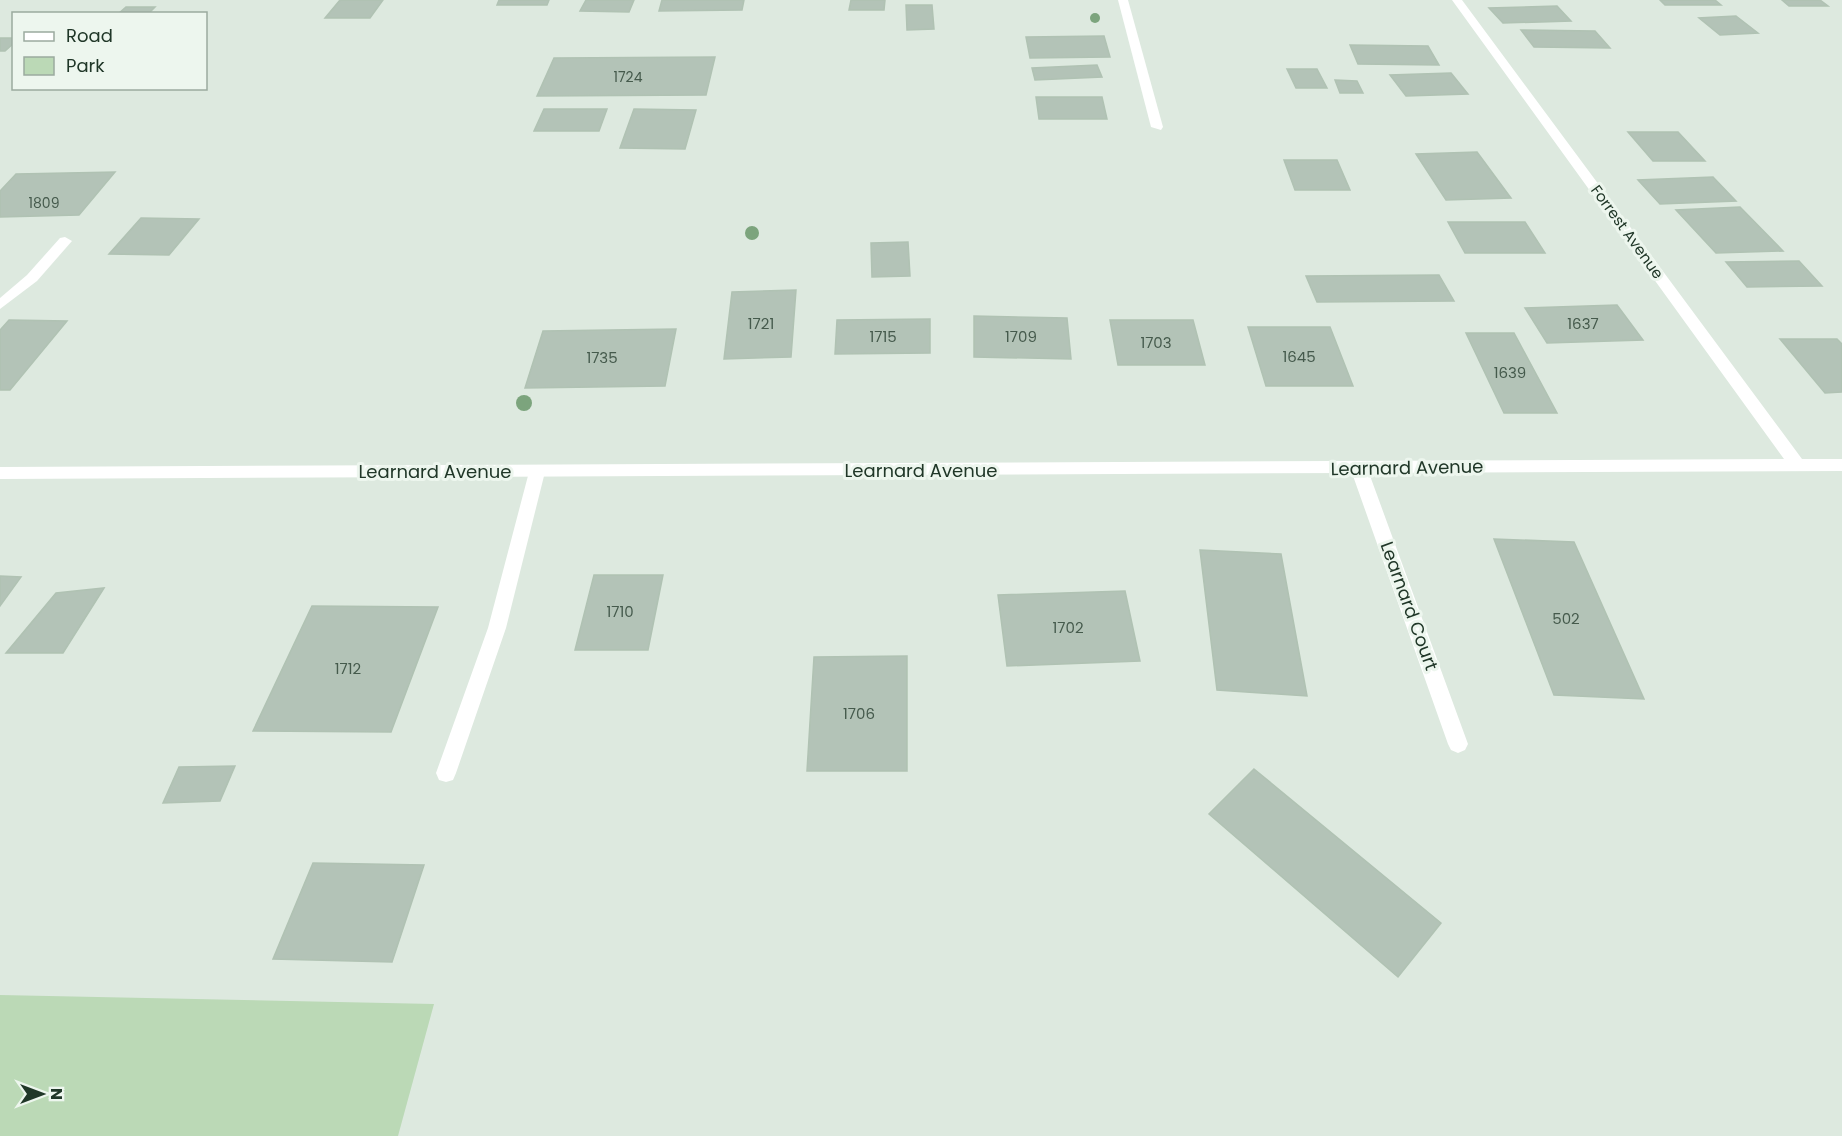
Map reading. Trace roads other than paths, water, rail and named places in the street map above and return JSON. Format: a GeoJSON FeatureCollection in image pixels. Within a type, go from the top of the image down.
{"type":"FeatureCollection","features":[{"type":"Feature","properties":{"kind":"street"},"geometry":{"type":"LineString","coordinates":[[1123,0],[1157,127]]}},
{"type":"Feature","properties":{"kind":"street","name":"Forrest Avenue"},"geometry":{"type":"LineString","coordinates":[[1457,0],[1797,465]]}},
{"type":"Feature","properties":{"kind":"street"},"geometry":{"type":"LineString","coordinates":[[0,305],[32,278],[65,241]]}},
{"type":"Feature","properties":{"kind":"street","name":"Learnard Avenue"},"geometry":{"type":"LineString","coordinates":[[0,473],[1359,469],[1842,465]]}},
{"type":"Feature","properties":{"kind":"street","name":"Learnard Court"},"geometry":{"type":"LineString","coordinates":[[1359,469],[1458,744]]}},
{"type":"Feature","properties":{"kind":"street"},"geometry":{"type":"LineString","coordinates":[[446,773],[497,628],[537,472]]}}]}
